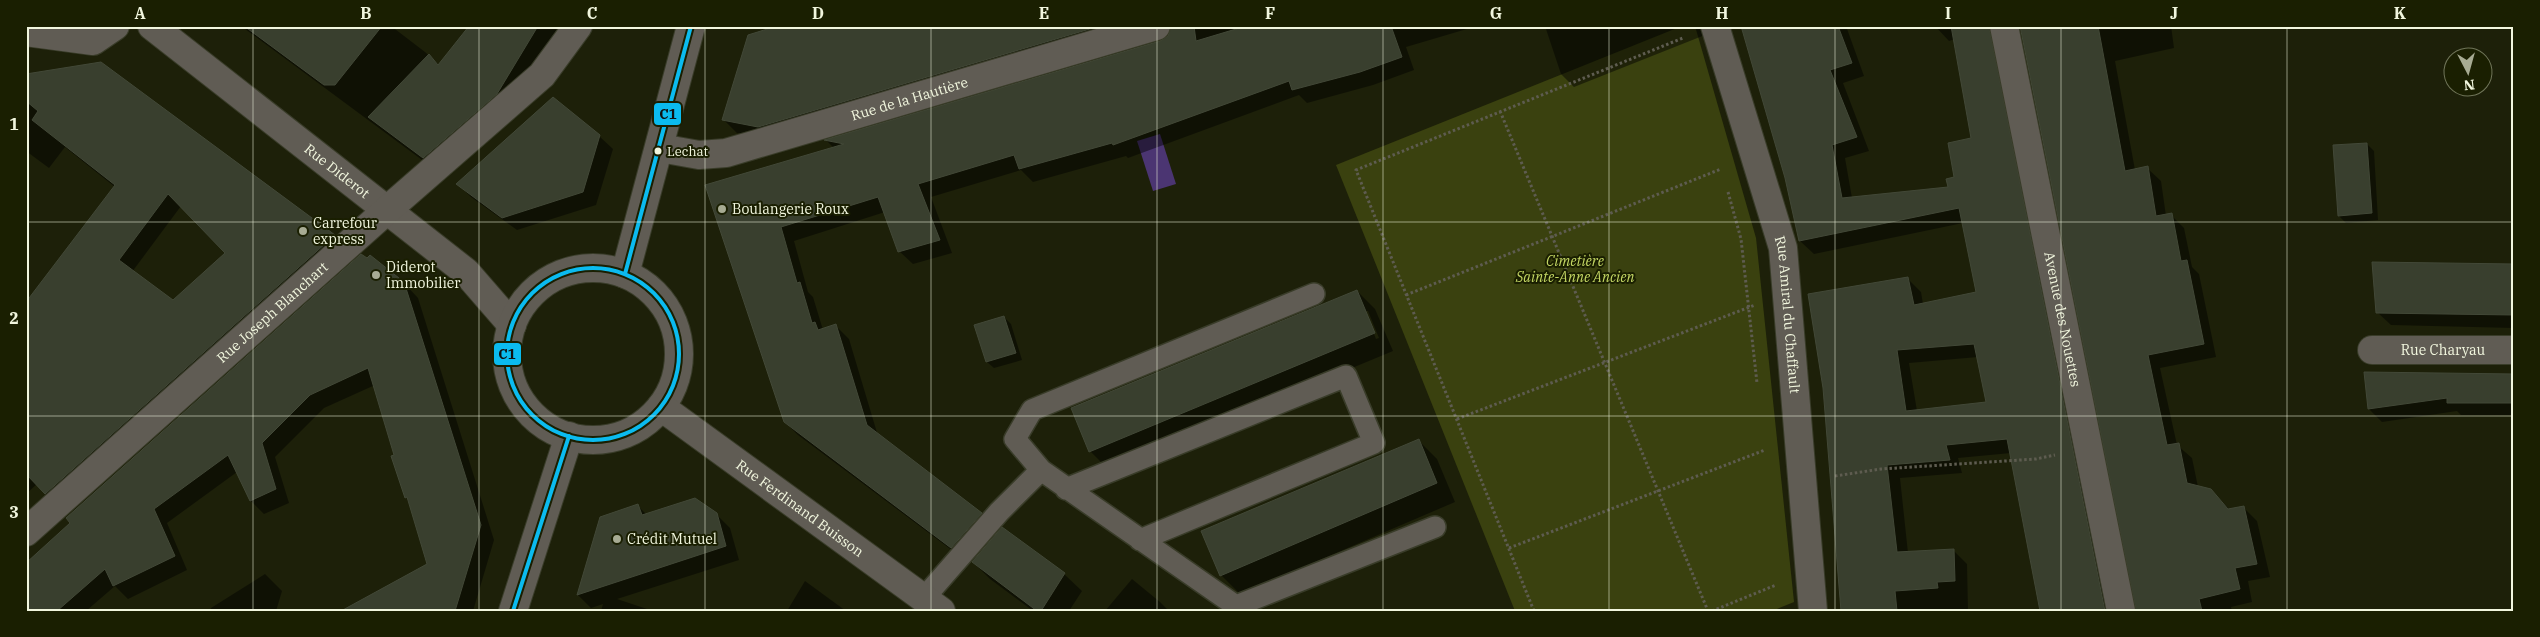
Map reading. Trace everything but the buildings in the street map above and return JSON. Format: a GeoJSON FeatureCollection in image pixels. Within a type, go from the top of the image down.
{"type":"FeatureCollection","features":[{"type":"Feature","properties":{"kind":"street"},"geometry":{"type":"LineString","coordinates":[[26,32],[94,41],[115,26]]}},
{"type":"Feature","properties":{"kind":"street","name":"Rue Diderot"},"geometry":{"type":"LineString","coordinates":[[152,26],[466,272],[512,325]]}},
{"type":"Feature","properties":{"kind":"street","name":"Rue Joseph Blanchart"},"geometry":{"type":"LineString","coordinates":[[26,532],[386,210],[542,75],[578,26]]}},
{"type":"Feature","properties":{"kind":"street"},"geometry":{"type":"LineString","coordinates":[[624,274],[660,148],[690,26]]}},
{"type":"Feature","properties":{"kind":"street","name":"Rue de la Hautière"},"geometry":{"type":"LineString","coordinates":[[660,148],[699,155],[726,153],[1156,26]]}},
{"type":"Feature","properties":{"kind":"street","name":"Rue Amiral du Chaffault"},"geometry":{"type":"LineString","coordinates":[[1715,26],[1783,248],[1804,481],[1813,611]]}},
{"type":"Feature","properties":{"kind":"street","name":"Avenue des Nouettes"},"geometry":{"type":"LineString","coordinates":[[2004,26],[2121,611]]}},
{"type":"Feature","properties":{"kind":"street"},"geometry":{"type":"LineString","coordinates":[[588,268],[612,270],[624,274],[644,285],[657,297],[667,311],[677,335],[677,372],[672,387],[661,407],[646,422],[618,436],[592,440],[569,436],[540,421],[526,408],[517,394],[507,361],[512,325],[528,298],[544,284],[556,277],[588,268]]}},
{"type":"Feature","properties":{"kind":"street","name":"Rue Charyau"},"geometry":{"type":"LineString","coordinates":[[2372,350],[2514,350]]}},
{"type":"Feature","properties":{"kind":"street","name":"Rue Ferdinand Buisson"},"geometry":{"type":"LineString","coordinates":[[661,407],[932,604]]}},
{"type":"Feature","properties":{"kind":"street"},"geometry":{"type":"LineString","coordinates":[[513,611],[569,436]]}},
{"type":"Feature","properties":{"kind":"lane"},"geometry":{"type":"LineString","coordinates":[[1314,294],[1032,410],[1015,439],[1041,470],[1066,489],[1236,606],[1435,527]]}},
{"type":"Feature","properties":{"kind":"lane"},"geometry":{"type":"LineString","coordinates":[[1066,489],[1346,376],[1374,443],[1140,540]]}},
{"type":"Feature","properties":{"kind":"lane"},"geometry":{"type":"LineString","coordinates":[[932,604],[999,512],[1041,470]]}},
{"type":"Feature","properties":{"kind":"path"},"geometry":{"type":"LineString","coordinates":[[1534,611],[1356,170],[1682,36],[1685,46]]}},
{"type":"Feature","properties":{"kind":"path"},"geometry":{"type":"LineString","coordinates":[[1500,111],[1708,611]]}},
{"type":"Feature","properties":{"kind":"path"},"geometry":{"type":"LineString","coordinates":[[1718,159],[1723,177]]}},
{"type":"Feature","properties":{"kind":"path"},"geometry":{"type":"LineString","coordinates":[[1406,295],[1721,169]]}},
{"type":"Feature","properties":{"kind":"path"},"geometry":{"type":"LineString","coordinates":[[1726,186],[1741,239],[1758,393]]}},
{"type":"Feature","properties":{"kind":"path"},"geometry":{"type":"LineString","coordinates":[[1457,420],[1762,302]]}},
{"type":"Feature","properties":{"kind":"path"},"geometry":{"type":"LineString","coordinates":[[1764,440],[1766,459]]}},
{"type":"Feature","properties":{"kind":"path"},"geometry":{"type":"LineString","coordinates":[[1509,548],[1765,449]]}},
{"type":"Feature","properties":{"kind":"path"},"geometry":{"type":"LineString","coordinates":[[1804,481],[1881,469],[2036,459],[2090,449]]}},
{"type":"Feature","properties":{"kind":"path"},"geometry":{"type":"LineString","coordinates":[[1712,611],[1781,583]]}},
{"type":"Feature","properties":{"kind":"green space","name":"Cimetière Sainte-Anne Ancien"},"geometry":{"type":"Polygon","coordinates":[[[1682,26],[1695,26],[1756,238],[1794,602],[1772,611],[1515,611],[1336,165],[1682,26]]]}},
{"type":"Feature","properties":{"kind":"shaded area"},"geometry":{"type":"Polygon","coordinates":[[[1160,134],[1176,184],[1153,191],[1137,141],[1160,134]]]}},
{"type":"Feature","properties":{"kind":"transit line","name":"C1"},"geometry":{"type":"LineString","coordinates":[[625,274],[691,26]]}},
{"type":"Feature","properties":{"kind":"transit line","name":"C1"},"geometry":{"type":"LineString","coordinates":[[593,268],[610,270],[626,275],[654,293],[672,321],[677,337],[679,354],[677,371],[672,387],[654,415],[626,433],[610,438],[593,440],[576,438],[560,433],[532,415],[514,387],[509,371],[507,354],[509,337],[514,321],[532,293],[560,275],[576,270],[593,268]]}},
{"type":"Feature","properties":{"kind":"transit line","name":"C1"},"geometry":{"type":"LineString","coordinates":[[513,611],[569,436]]}},
{"type":"Feature","properties":{"kind":"place","name":"Lechat"},"geometry":{"type":"Point","coordinates":[658,151]}},
{"type":"Feature","properties":{"kind":"place","name":"Boulangerie Roux"},"geometry":{"type":"Point","coordinates":[722,209]}},
{"type":"Feature","properties":{"kind":"place","name":"Carrefour express"},"geometry":{"type":"Point","coordinates":[303,231]}},
{"type":"Feature","properties":{"kind":"place","name":"Diderot Immobilier"},"geometry":{"type":"Point","coordinates":[376,275]}},
{"type":"Feature","properties":{"kind":"place","name":"Crédit Mutuel"},"geometry":{"type":"Point","coordinates":[617,539]}}]}
